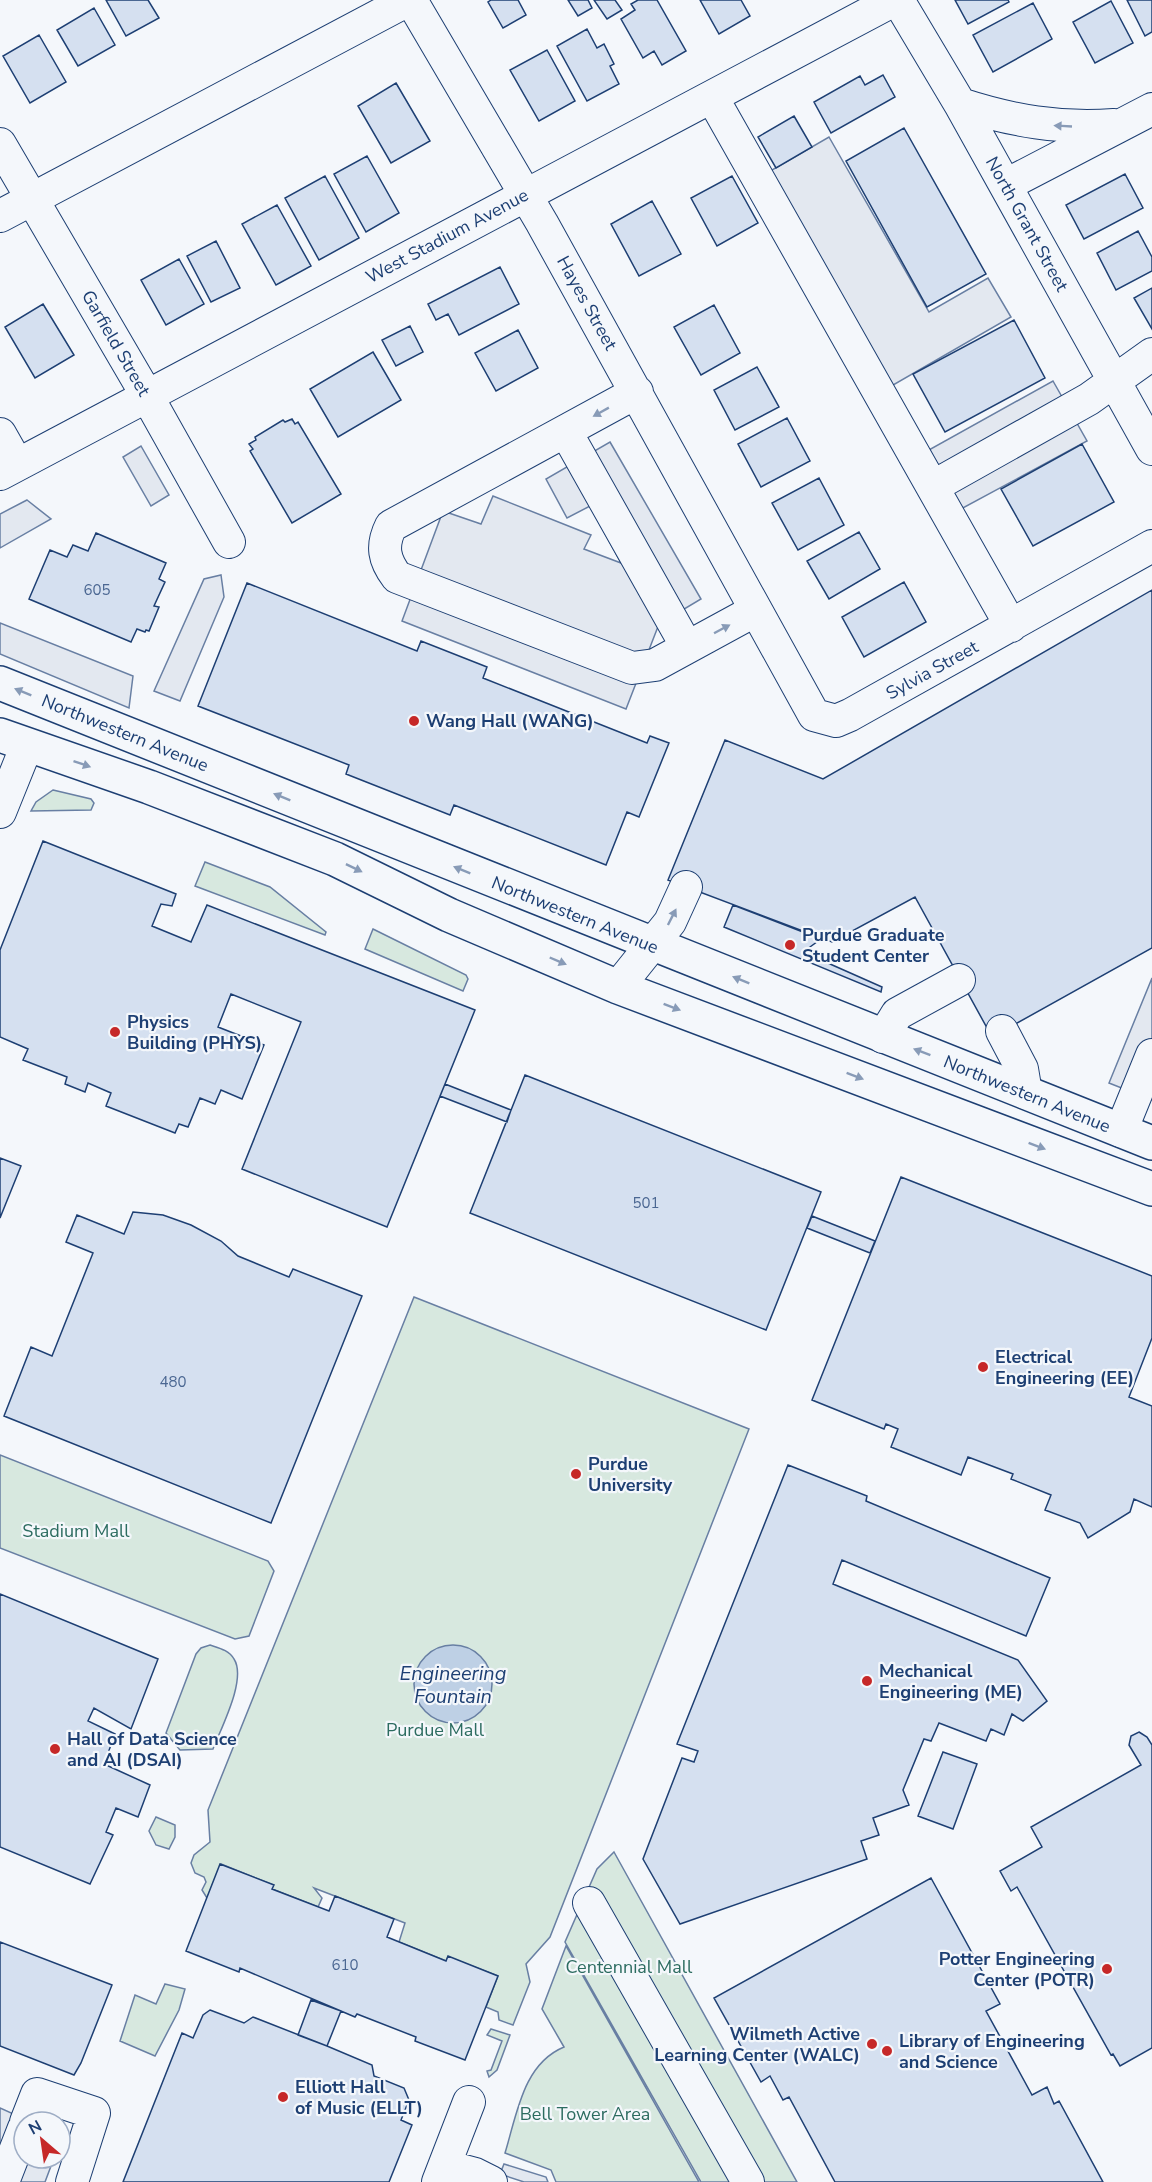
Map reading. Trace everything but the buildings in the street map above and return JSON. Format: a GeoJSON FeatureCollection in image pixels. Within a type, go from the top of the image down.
{"type":"FeatureCollection","features":[{"type":"Feature","properties":{"kind":"main road","name":"Northwestern Avenue"},"geometry":{"type":"LineString","coordinates":[[0,683],[883,1038],[1152,1143]]}},
{"type":"Feature","properties":{"kind":"main road"},"geometry":{"type":"LineString","coordinates":[[13,740],[149,787],[335,859],[449,915],[618,987],[1152,1189]]}},
{"type":"Feature","properties":{"kind":"street","name":"Hayes Street"},"geometry":{"type":"LineString","coordinates":[[410,0],[526,195],[756,610]]}},
{"type":"Feature","properties":{"kind":"street"},"geometry":{"type":"LineString","coordinates":[[0,216],[410,0]]}},
{"type":"Feature","properties":{"kind":"street","name":"West Stadium Avenue"},"geometry":{"type":"LineString","coordinates":[[8,469],[146,394],[896,0]]}},
{"type":"Feature","properties":{"kind":"street","name":"North Grant Street"},"geometry":{"type":"LineString","coordinates":[[896,0],[960,104],[1152,449]]}},
{"type":"Feature","properties":{"kind":"street"},"geometry":{"type":"LineString","coordinates":[[712,97],[934,486],[1011,626]]}},
{"type":"Feature","properties":{"kind":"street"},"geometry":{"type":"LineString","coordinates":[[960,104],[1016,121],[1042,125],[1082,127],[1121,125]]}},
{"type":"Feature","properties":{"kind":"street"},"geometry":{"type":"LineString","coordinates":[[1006,185],[1152,109]]}},
{"type":"Feature","properties":{"kind":"street","name":"Garfield Street"},"geometry":{"type":"LineString","coordinates":[[0,144],[146,394],[229,542]]}},
{"type":"Feature","properties":{"kind":"street"},"geometry":{"type":"LineString","coordinates":[[934,486],[1089,399],[1152,354]]}},
{"type":"Feature","properties":{"kind":"street"},"geometry":{"type":"LineString","coordinates":[[637,392],[391,526],[385,538],[384,556],[388,566],[397,577],[632,668],[655,664],[756,610]]}},
{"type":"Feature","properties":{"kind":"street"},"geometry":{"type":"LineString","coordinates":[[566,432],[687,647]]}},
{"type":"Feature","properties":{"kind":"street"},"geometry":{"type":"LineString","coordinates":[[0,434],[8,469]]}},
{"type":"Feature","properties":{"kind":"street","name":"Sylvia Street"},"geometry":{"type":"LineString","coordinates":[[756,610],[808,707],[814,715],[824,720],[836,721],[1152,546]]}},
{"type":"Feature","properties":{"kind":"street"},"geometry":{"type":"LineString","coordinates":[[0,812],[13,740]]}},
{"type":"Feature","properties":{"kind":"street"},"geometry":{"type":"LineString","coordinates":[[618,987],[670,922],[686,886]]}},
{"type":"Feature","properties":{"kind":"street"},"geometry":{"type":"LineString","coordinates":[[883,1038],[897,1014],[959,980]]}},
{"type":"Feature","properties":{"kind":"street"},"geometry":{"type":"LineString","coordinates":[[1002,1031],[1022,1069],[1026,1093]]}},
{"type":"Feature","properties":{"kind":"street"},"geometry":{"type":"LineString","coordinates":[[1121,1131],[1152,1055]]}},
{"type":"Feature","properties":{"kind":"street"},"geometry":{"type":"LineString","coordinates":[[589,1903],[748,2182]]}},
{"type":"Feature","properties":{"kind":"street"},"geometry":{"type":"LineString","coordinates":[[31,2110],[37,2094],[94,2113],[72,2182]]}},
{"type":"Feature","properties":{"kind":"street"},"geometry":{"type":"LineString","coordinates":[[469,2102],[442,2174],[475,2174],[491,2182]]}},
{"type":"Feature","properties":{"kind":"street"},"geometry":{"type":"LineString","coordinates":[[3,2182],[12,2159]]}},
{"type":"Feature","properties":{"kind":"green space"},"geometry":{"type":"Polygon","coordinates":[[[53,790],[91,799],[94,803],[91,810],[31,811],[36,802],[53,790]]]}},
{"type":"Feature","properties":{"kind":"green space"},"geometry":{"type":"Polygon","coordinates":[[[205,862],[270,887],[326,932],[325,935],[195,886],[205,862]]]}},
{"type":"Feature","properties":{"kind":"green space"},"geometry":{"type":"Polygon","coordinates":[[[373,929],[466,975],[468,979],[463,991],[365,949],[373,929]]]}},
{"type":"Feature","properties":{"kind":"green space","name":"Purdue Mall"},"geometry":{"type":"Polygon","coordinates":[[[414,1297],[749,1429],[550,1937],[526,1964],[530,1982],[513,2025],[499,2020],[498,2012],[486,2007],[498,1976],[448,1957],[446,1961],[399,1942],[405,1923],[314,1888],[322,1898],[318,1907],[272,1889],[273,1885],[221,1864],[207,1898],[202,1890],[206,1882],[204,1877],[195,1873],[191,1863],[194,1855],[210,1842],[208,1810],[414,1297]]]}},
{"type":"Feature","properties":{"kind":"green space","name":"Stadium Mall"},"geometry":{"type":"Polygon","coordinates":[[[0,1455],[268,1561],[274,1571],[249,1636],[235,1639],[0,1548],[0,1455]]]}},
{"type":"Feature","properties":{"kind":"green space"},"geometry":{"type":"Polygon","coordinates":[[[210,1645],[227,1651],[234,1659],[237,1668],[235,1691],[213,1749],[180,1750],[166,1733],[196,1654],[201,1648],[210,1645]]]}},
{"type":"Feature","properties":{"kind":"green space"},"geometry":{"type":"Polygon","coordinates":[[[156,1817],[175,1825],[175,1837],[169,1849],[156,1845],[149,1831],[156,1817]]]}},
{"type":"Feature","properties":{"kind":"green space","name":"Centennial Mall"},"geometry":{"type":"Polygon","coordinates":[[[614,1852],[797,2182],[701,2182],[565,1942],[597,1869],[614,1852]]]}},
{"type":"Feature","properties":{"kind":"green space","name":"Bell Tower Area"},"geometry":{"type":"Polygon","coordinates":[[[566,1946],[699,2182],[556,2182],[551,2170],[505,2153],[518,2107],[530,2078],[539,2065],[564,2047],[542,2009],[566,1946]]]}},
{"type":"Feature","properties":{"kind":"green space"},"geometry":{"type":"Polygon","coordinates":[[[165,1984],[185,1989],[179,2010],[155,2056],[120,2041],[135,1995],[156,2004],[165,1984]]]}},
{"type":"Feature","properties":{"kind":"green space"},"geometry":{"type":"Polygon","coordinates":[[[491,2029],[510,2035],[497,2070],[489,2077],[487,2071],[491,2070],[502,2041],[487,2035],[491,2029]]]}},
{"type":"Feature","properties":{"kind":"shaded area"},"geometry":{"type":"Polygon","coordinates":[[[829,137],[929,312],[988,278],[1011,317],[888,388],[765,174],[829,137]]]}},
{"type":"Feature","properties":{"kind":"shaded area"},"geometry":{"type":"Polygon","coordinates":[[[1053,381],[1087,441],[961,509],[927,451],[1053,381]]]}},
{"type":"Feature","properties":{"kind":"shaded area"},"geometry":{"type":"Polygon","coordinates":[[[610,442],[701,599],[659,624],[626,709],[402,621],[443,511],[481,524],[493,496],[591,535],[584,549],[621,563],[590,506],[567,518],[546,479],[610,442]]]}},
{"type":"Feature","properties":{"kind":"shaded area"},"geometry":{"type":"Polygon","coordinates":[[[141,446],[169,495],[151,506],[123,457],[141,446]]]}},
{"type":"Feature","properties":{"kind":"shaded area"},"geometry":{"type":"Polygon","coordinates":[[[27,500],[51,519],[0,548],[0,514],[27,500]]]}},
{"type":"Feature","properties":{"kind":"shaded area"},"geometry":{"type":"Polygon","coordinates":[[[221,575],[224,597],[180,701],[154,691],[204,579],[221,575]]]}},
{"type":"Feature","properties":{"kind":"shaded area"},"geometry":{"type":"Polygon","coordinates":[[[0,623],[133,676],[129,708],[0,654],[0,623]]]}},
{"type":"Feature","properties":{"kind":"shaded area"},"geometry":{"type":"Polygon","coordinates":[[[1152,978],[1152,1100],[1109,1083],[1152,978]]]}},
{"type":"Feature","properties":{"kind":"shaded area"},"geometry":{"type":"Polygon","coordinates":[[[0,2108],[12,2113],[12,2170],[50,2170],[45,2182],[0,2182],[0,2108]]]}},
{"type":"Feature","properties":{"kind":"shaded area"},"geometry":{"type":"Polygon","coordinates":[[[504,2164],[546,2177],[548,2182],[524,2182],[500,2174],[504,2164]]]}},
{"type":"Feature","properties":{"kind":"water","name":"Engineering Fountain"},"geometry":{"type":"Polygon","coordinates":[[[453,1645],[468,1648],[481,1656],[489,1669],[492,1684],[489,1699],[481,1712],[468,1720],[453,1723],[438,1720],[425,1712],[417,1699],[414,1684],[417,1669],[425,1656],[438,1648],[453,1645]]]}},
{"type":"Feature","properties":{"kind":"place","name":"Wang Hall (WANG)"},"geometry":{"type":"Point","coordinates":[414,721]}},
{"type":"Feature","properties":{"kind":"place","name":"Purdue Graduate Student Center"},"geometry":{"type":"Point","coordinates":[790,945]}},
{"type":"Feature","properties":{"kind":"place","name":"Physics Building (PHYS)"},"geometry":{"type":"Point","coordinates":[115,1032]}},
{"type":"Feature","properties":{"kind":"place","name":"Electrical Engineering (EE)"},"geometry":{"type":"Point","coordinates":[983,1367]}},
{"type":"Feature","properties":{"kind":"place","name":"Purdue University"},"geometry":{"type":"Point","coordinates":[576,1474]}},
{"type":"Feature","properties":{"kind":"place","name":"Mechanical Engineering (ME)"},"geometry":{"type":"Point","coordinates":[867,1681]}},
{"type":"Feature","properties":{"kind":"place","name":"Hall of Data Science and AI (DSAI)"},"geometry":{"type":"Point","coordinates":[55,1749]}},
{"type":"Feature","properties":{"kind":"place","name":"Potter Engineering Center (POTR)"},"geometry":{"type":"Point","coordinates":[1107,1969]}},
{"type":"Feature","properties":{"kind":"place","name":"Wilmeth Active Learning Center (WALC)"},"geometry":{"type":"Point","coordinates":[872,2044]}},
{"type":"Feature","properties":{"kind":"place","name":"Library of Engineering and Science"},"geometry":{"type":"Point","coordinates":[887,2051]}},
{"type":"Feature","properties":{"kind":"place","name":"Elliott Hall of Music (ELLT)"},"geometry":{"type":"Point","coordinates":[283,2097]}}]}
